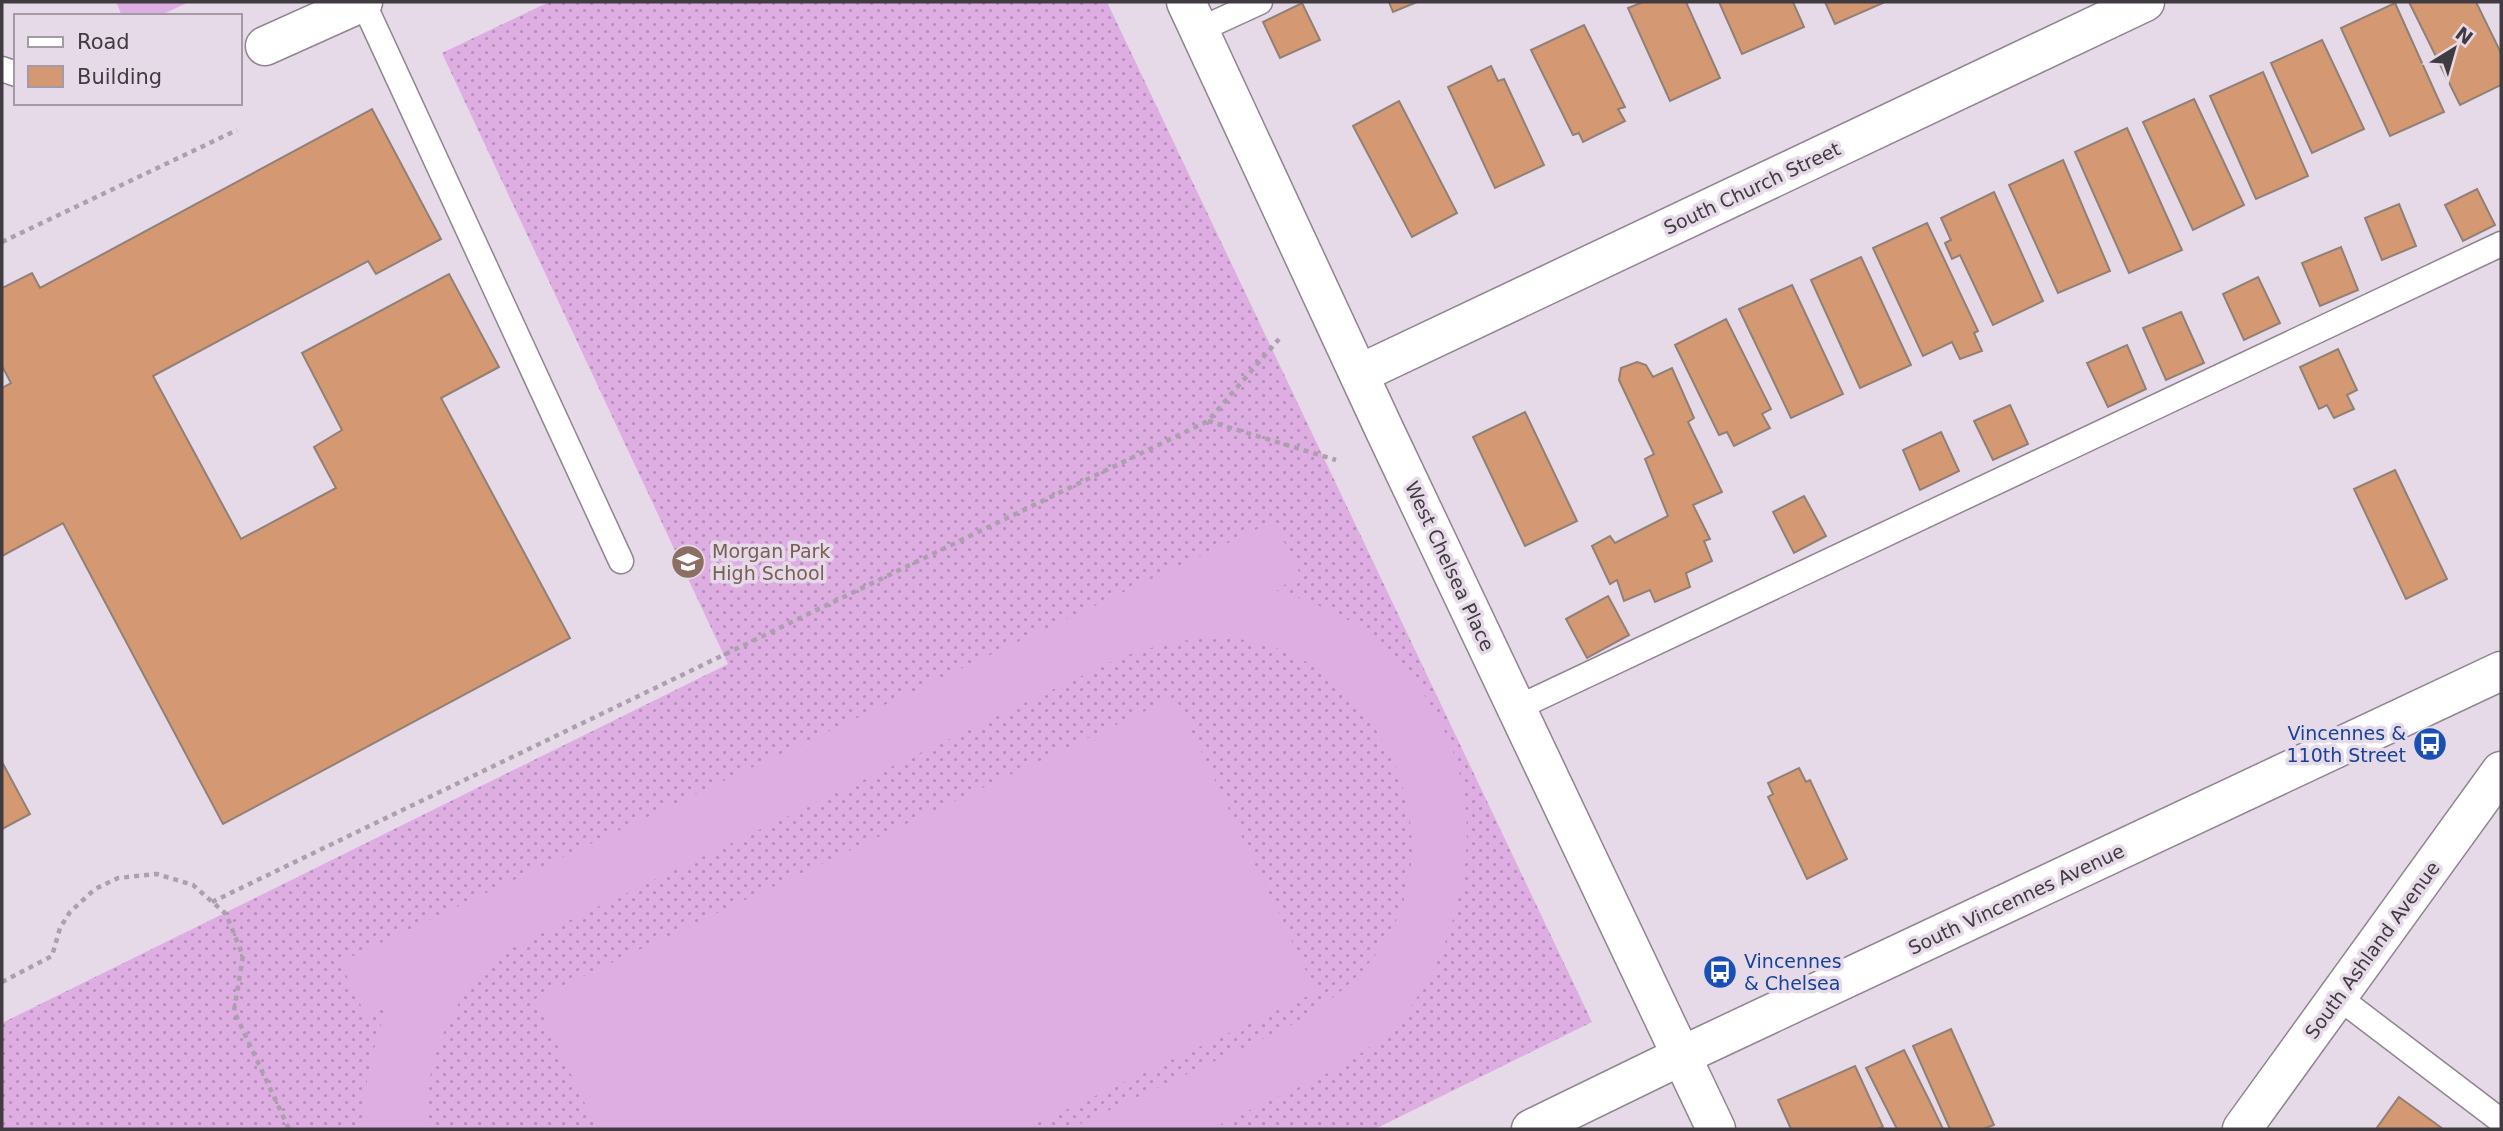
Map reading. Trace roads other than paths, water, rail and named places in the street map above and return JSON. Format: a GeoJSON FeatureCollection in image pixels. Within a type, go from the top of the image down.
{"type":"FeatureCollection","features":[{"type":"Feature","properties":{"kind":"street"},"geometry":{"type":"LineString","coordinates":[[252,45],[363,2]]}},
{"type":"Feature","properties":{"kind":"street","name":"South Church Street"},"geometry":{"type":"LineString","coordinates":[[1359,374],[2145,2]]}},
{"type":"Feature","properties":{"kind":"street","name":"West Chelsea Place"},"geometry":{"type":"LineString","coordinates":[[1192,16],[1716,1129]]}},
{"type":"Feature","properties":{"kind":"street","name":"South Vincennes Avenue"},"geometry":{"type":"LineString","coordinates":[[1531,1129],[2501,671]]}},
{"type":"Feature","properties":{"kind":"street","name":"South Ashland Avenue"},"geometry":{"type":"LineString","coordinates":[[2244,1129],[2501,771]]}},
{"type":"Feature","properties":{"kind":"lane"},"geometry":{"type":"LineString","coordinates":[[363,2],[621,561]]}},
{"type":"Feature","properties":{"kind":"lane"},"geometry":{"type":"LineString","coordinates":[[1192,16],[1260,2]]}},
{"type":"Feature","properties":{"kind":"lane"},"geometry":{"type":"LineString","coordinates":[[1517,708],[2501,244]]}},
{"type":"Feature","properties":{"kind":"lane"},"geometry":{"type":"LineString","coordinates":[[2338,997],[2501,1121]]}},
{"type":"Feature","properties":{"kind":"place","name":"Morgan Park High School"},"geometry":{"type":"Point","coordinates":[688,562]}},
{"type":"Feature","properties":{"kind":"place","name":"Vincennes & 110th Street"},"geometry":{"type":"Point","coordinates":[2430,744]}},
{"type":"Feature","properties":{"kind":"place","name":"Vincennes & Chelsea"},"geometry":{"type":"Point","coordinates":[1720,972]}}]}
